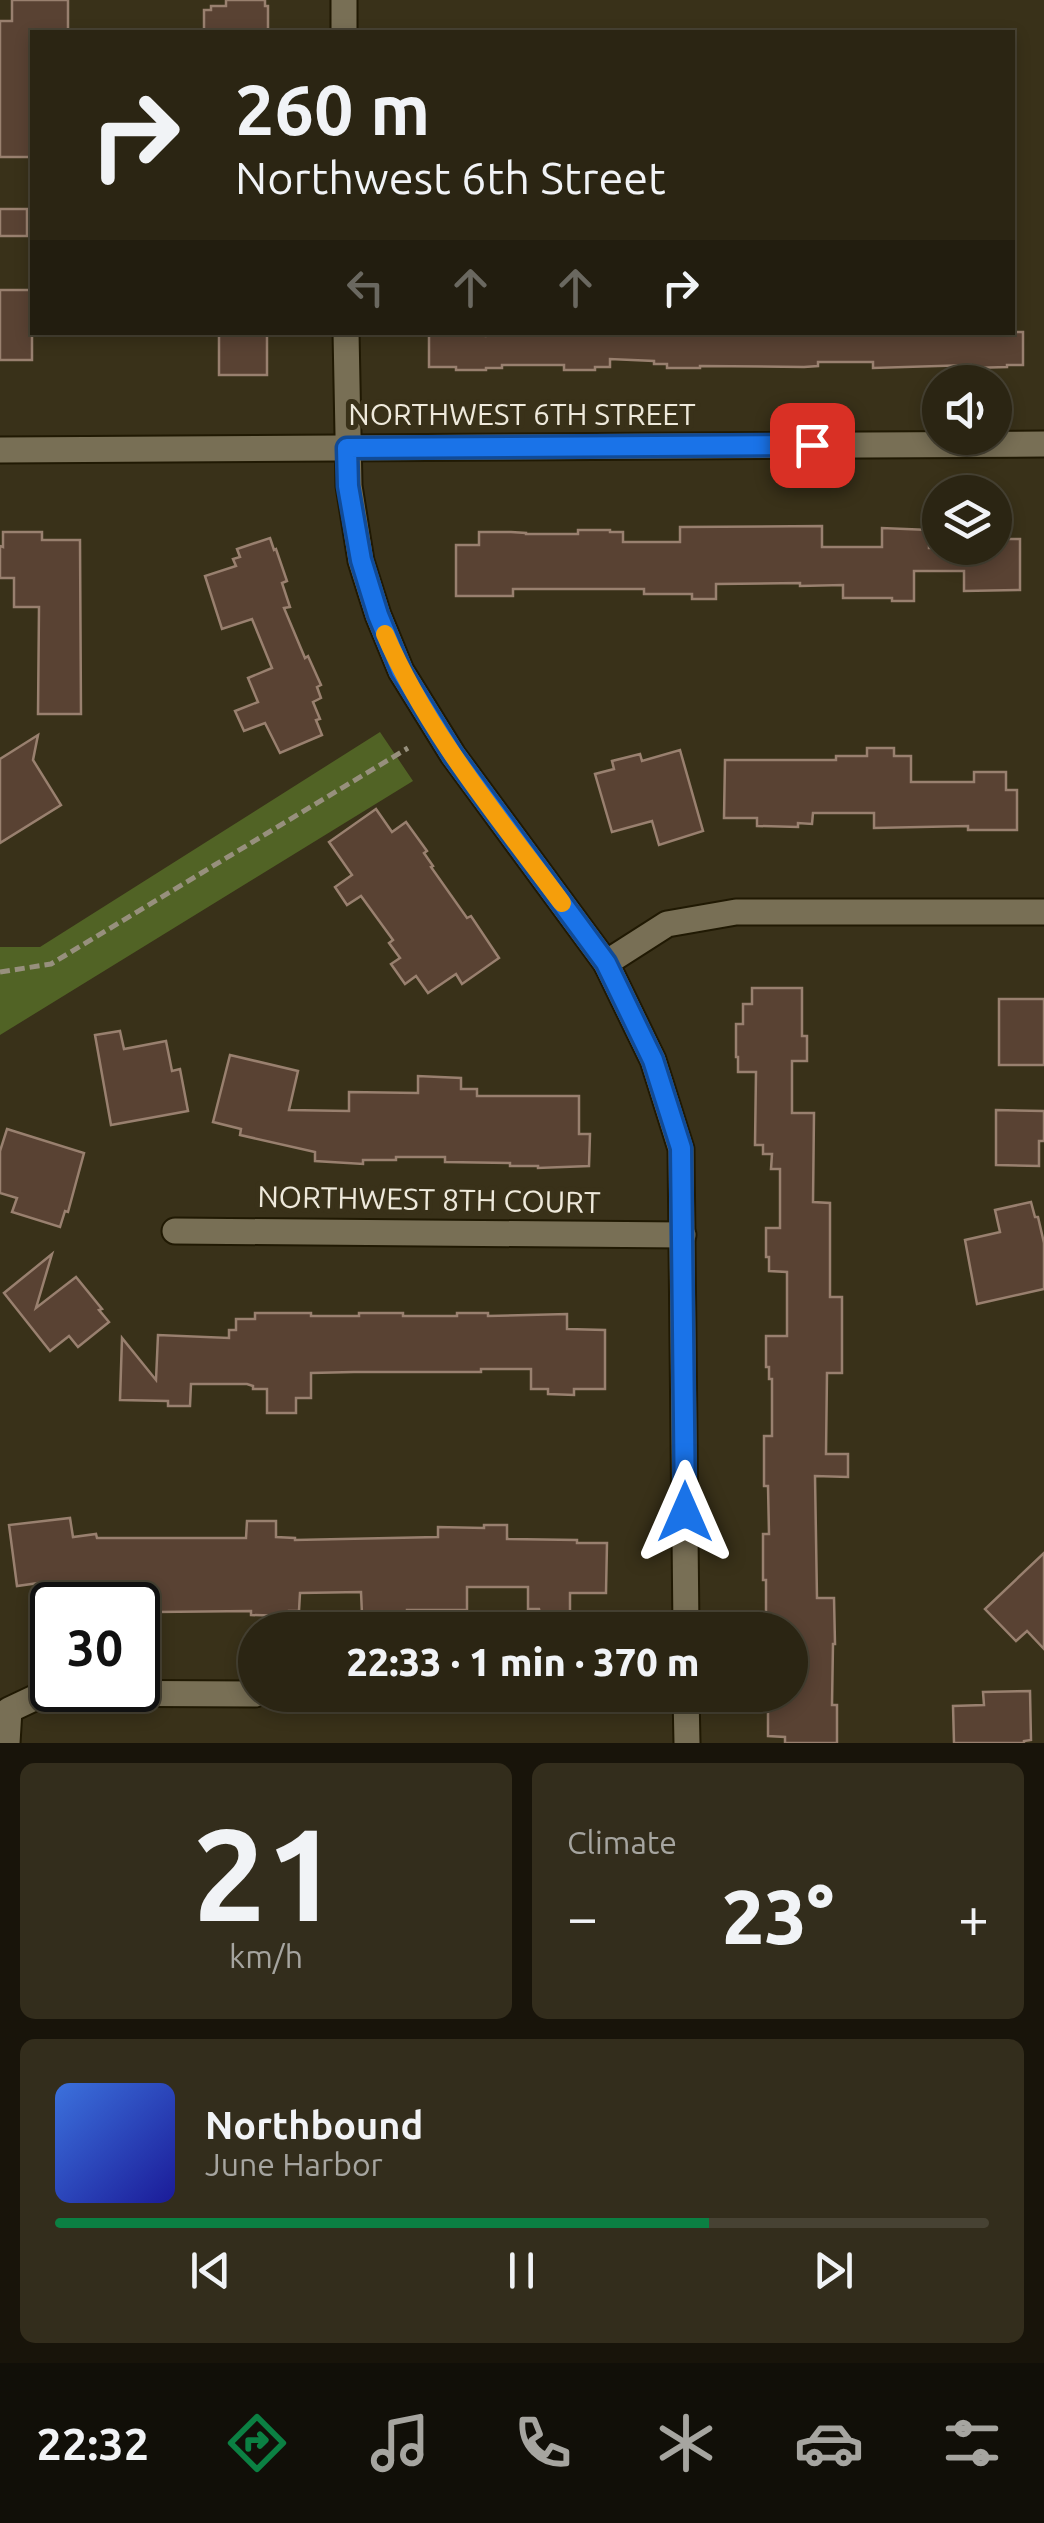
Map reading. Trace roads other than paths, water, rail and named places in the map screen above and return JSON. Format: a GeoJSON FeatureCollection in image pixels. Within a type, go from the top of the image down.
{"type":"FeatureCollection","features":[{"type":"Feature","properties":{"kind":"street"},"geometry":{"type":"LineString","coordinates":[[344,0],[344,30]]}},
{"type":"Feature","properties":{"kind":"street"},"geometry":{"type":"LineString","coordinates":[[346,335],[348,486],[361,560],[401,671],[453,755],[606,963],[653,1060],[681,1148],[686,1612]]}},
{"type":"Feature","properties":{"kind":"street","name":"NORTHWEST 6TH STREET"},"geometry":{"type":"LineString","coordinates":[[0,450],[1044,444]]}},
{"type":"Feature","properties":{"kind":"street"},"geometry":{"type":"LineString","coordinates":[[606,963],[667,924],[736,912],[1044,912]]}},
{"type":"Feature","properties":{"kind":"street","name":"NORTHWEST 8TH COURT"},"geometry":{"type":"LineString","coordinates":[[175,1230],[683,1235]]}},
{"type":"Feature","properties":{"kind":"street"},"geometry":{"type":"LineString","coordinates":[[7,1743],[9,1710],[45,1693],[238,1694]]}},
{"type":"Feature","properties":{"kind":"street"},"geometry":{"type":"LineString","coordinates":[[686,1712],[686,1743]]}}]}
